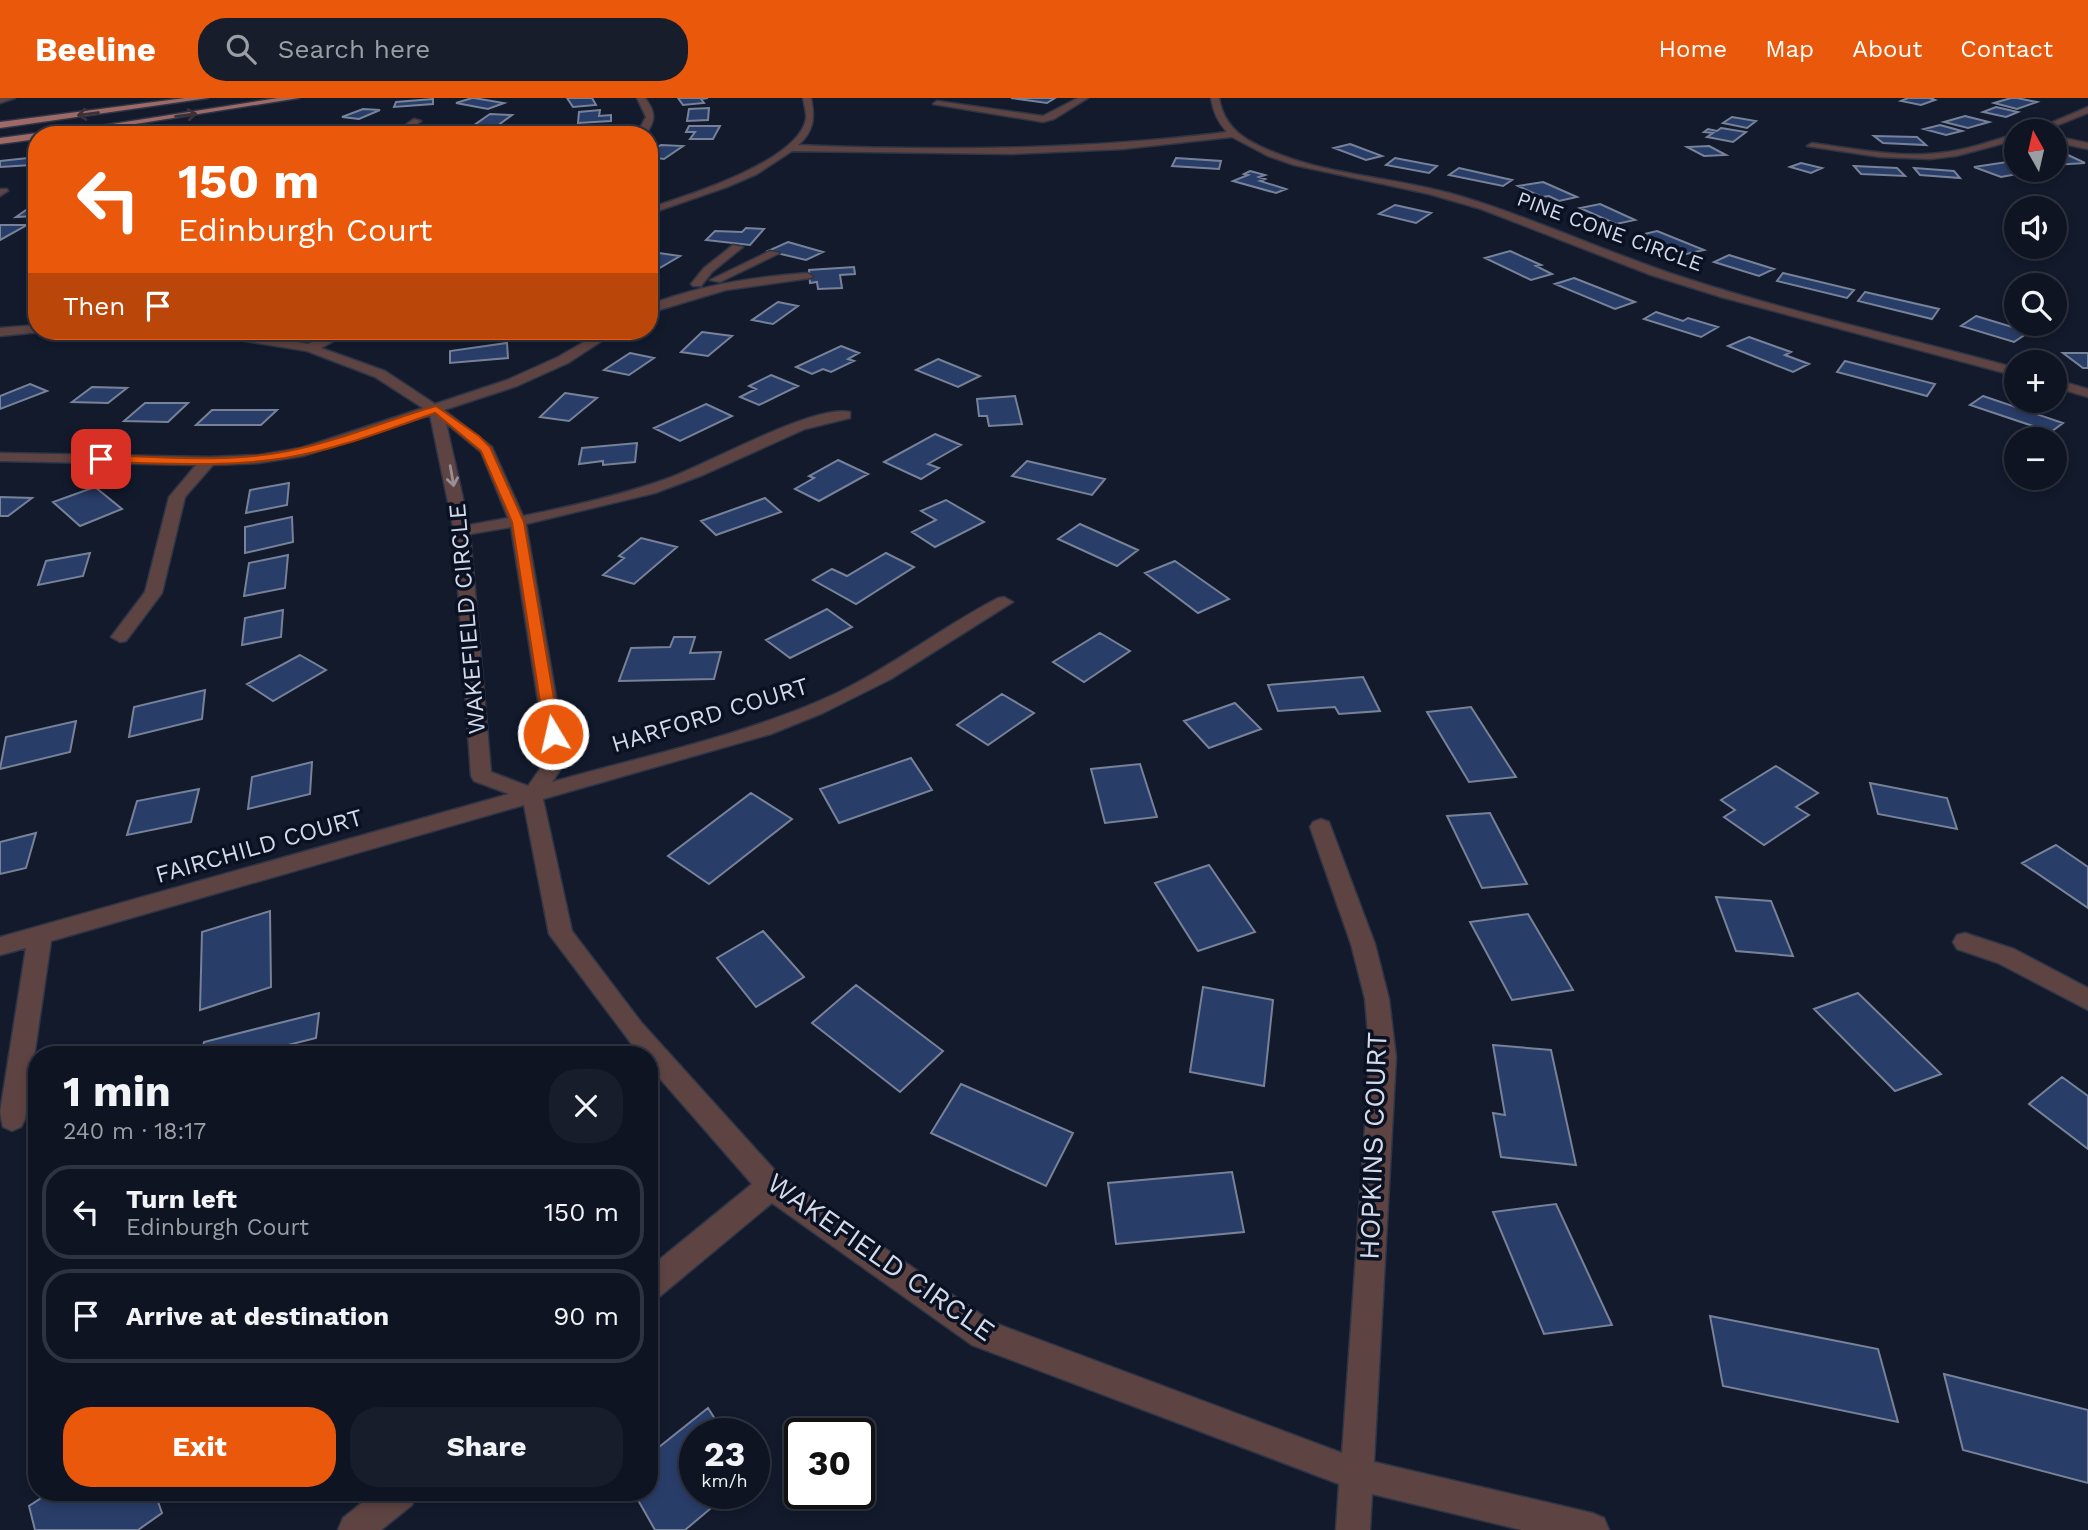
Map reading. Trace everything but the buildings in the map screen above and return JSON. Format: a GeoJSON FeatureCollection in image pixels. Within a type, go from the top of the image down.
{"type":"FeatureCollection","features":[{"type":"Feature","properties":{"kind":"main road"},"geometry":{"type":"LineString","coordinates":[[0,125],[204,98]]}},
{"type":"Feature","properties":{"kind":"main road"},"geometry":{"type":"LineString","coordinates":[[107,126],[295,98]]}},
{"type":"Feature","properties":{"kind":"main road"},"geometry":{"type":"LineString","coordinates":[[0,141],[28,137]]}},
{"type":"Feature","properties":{"kind":"street"},"geometry":{"type":"LineString","coordinates":[[0,100],[11,98]]}},
{"type":"Feature","properties":{"kind":"street"},"geometry":{"type":"LineString","coordinates":[[641,98],[650,110],[651,118],[646,126]]}},
{"type":"Feature","properties":{"kind":"street"},"geometry":{"type":"LineString","coordinates":[[658,208],[727,184],[792,148],[808,131],[812,122],[813,113],[807,98]]}},
{"type":"Feature","properties":{"kind":"street"},"geometry":{"type":"LineString","coordinates":[[937,104],[1043,119],[1084,98]]}},
{"type":"Feature","properties":{"kind":"street"},"geometry":{"type":"LineString","coordinates":[[792,148],[900,153],[1006,152],[1121,146],[1233,134],[1218,111],[1215,98]]}},
{"type":"Feature","properties":{"kind":"street"},"geometry":{"type":"LineString","coordinates":[[2066,119],[2088,110]]}},
{"type":"Feature","properties":{"kind":"street"},"geometry":{"type":"LineString","coordinates":[[410,126],[417,121]]}},
{"type":"Feature","properties":{"kind":"street","name":"PINE CONE CIRCLE"},"geometry":{"type":"LineString","coordinates":[[1233,134],[1264,150],[1304,165],[1483,206],[1589,249],[1708,289],[2004,369]]}},
{"type":"Feature","properties":{"kind":"street"},"geometry":{"type":"LineString","coordinates":[[1812,146],[1900,156],[1934,156],[2004,140]]}},
{"type":"Feature","properties":{"kind":"street"},"geometry":{"type":"LineString","coordinates":[[2067,142],[2088,146]]}},
{"type":"Feature","properties":{"kind":"street"},"geometry":{"type":"LineString","coordinates":[[690,295],[708,270],[737,247]]}},
{"type":"Feature","properties":{"kind":"street"},"geometry":{"type":"LineString","coordinates":[[690,295],[774,253]]}},
{"type":"Feature","properties":{"kind":"street"},"geometry":{"type":"LineString","coordinates":[[658,306],[690,295],[746,282],[807,276]]}},
{"type":"Feature","properties":{"kind":"street"},"geometry":{"type":"LineString","coordinates":[[0,332],[28,330]]}},
{"type":"Feature","properties":{"kind":"street","name":"WAKEFIELD CIRCLE"},"geometry":{"type":"LineString","coordinates":[[262,340],[310,348],[380,374],[436,410],[475,438],[486,450],[518,522],[557,760],[532,795],[561,934],[647,1046]]}},
{"type":"Feature","properties":{"kind":"street"},"geometry":{"type":"LineString","coordinates":[[310,348],[327,340]]}},
{"type":"Feature","properties":{"kind":"street"},"geometry":{"type":"LineString","coordinates":[[0,457],[209,461],[259,459],[303,452],[436,410],[537,373],[595,340]]}},
{"type":"Feature","properties":{"kind":"street"},"geometry":{"type":"LineString","coordinates":[[2067,387],[2088,393]]}},
{"type":"Feature","properties":{"kind":"street","name":"WAKEFIELD CIRCLE"},"geometry":{"type":"LineString","coordinates":[[436,410],[462,531],[481,776],[532,795]]}},
{"type":"Feature","properties":{"kind":"street"},"geometry":{"type":"LineString","coordinates":[[462,531],[518,522],[641,492],[678,480],[787,429],[814,420],[845,415]]}},
{"type":"Feature","properties":{"kind":"street"},"geometry":{"type":"LineString","coordinates":[[120,637],[153,593],[177,497],[209,461]]}},
{"type":"Feature","properties":{"kind":"street","name":"HARFORD COURT"},"geometry":{"type":"LineString","coordinates":[[532,795],[764,729],[819,708],[867,685],[922,652],[970,618],[1004,602]]}},
{"type":"Feature","properties":{"kind":"street","name":"FAIRCHILD COURT"},"geometry":{"type":"LineString","coordinates":[[0,946],[532,795]]}},
{"type":"Feature","properties":{"kind":"street","name":"HOPKINS COURT"},"geometry":{"type":"LineString","coordinates":[[1321,827],[1363,944],[1377,999],[1383,1057],[1353,1530]]}},
{"type":"Feature","properties":{"kind":"street"},"geometry":{"type":"LineString","coordinates":[[12,1119],[40,935]]}},
{"type":"Feature","properties":{"kind":"street"},"geometry":{"type":"LineString","coordinates":[[1965,942],[2006,956],[2088,1000]]}},
{"type":"Feature","properties":{"kind":"street","name":"WAKEFIELD CIRCLE"},"geometry":{"type":"LineString","coordinates":[[658,1058],[771,1186],[983,1334],[1355,1474],[1592,1530]]}},
{"type":"Feature","properties":{"kind":"street"},"geometry":{"type":"LineString","coordinates":[[658,1280],[771,1186]]}},
{"type":"Feature","properties":{"kind":"street"},"geometry":{"type":"LineString","coordinates":[[355,1530],[390,1501]]}},
{"type":"Feature","properties":{"kind":"route"},"geometry":{"type":"LineString","coordinates":[[101,459],[259,459],[303,452],[436,410],[475,438],[486,450],[500,475],[518,522],[553,734]]}}]}
